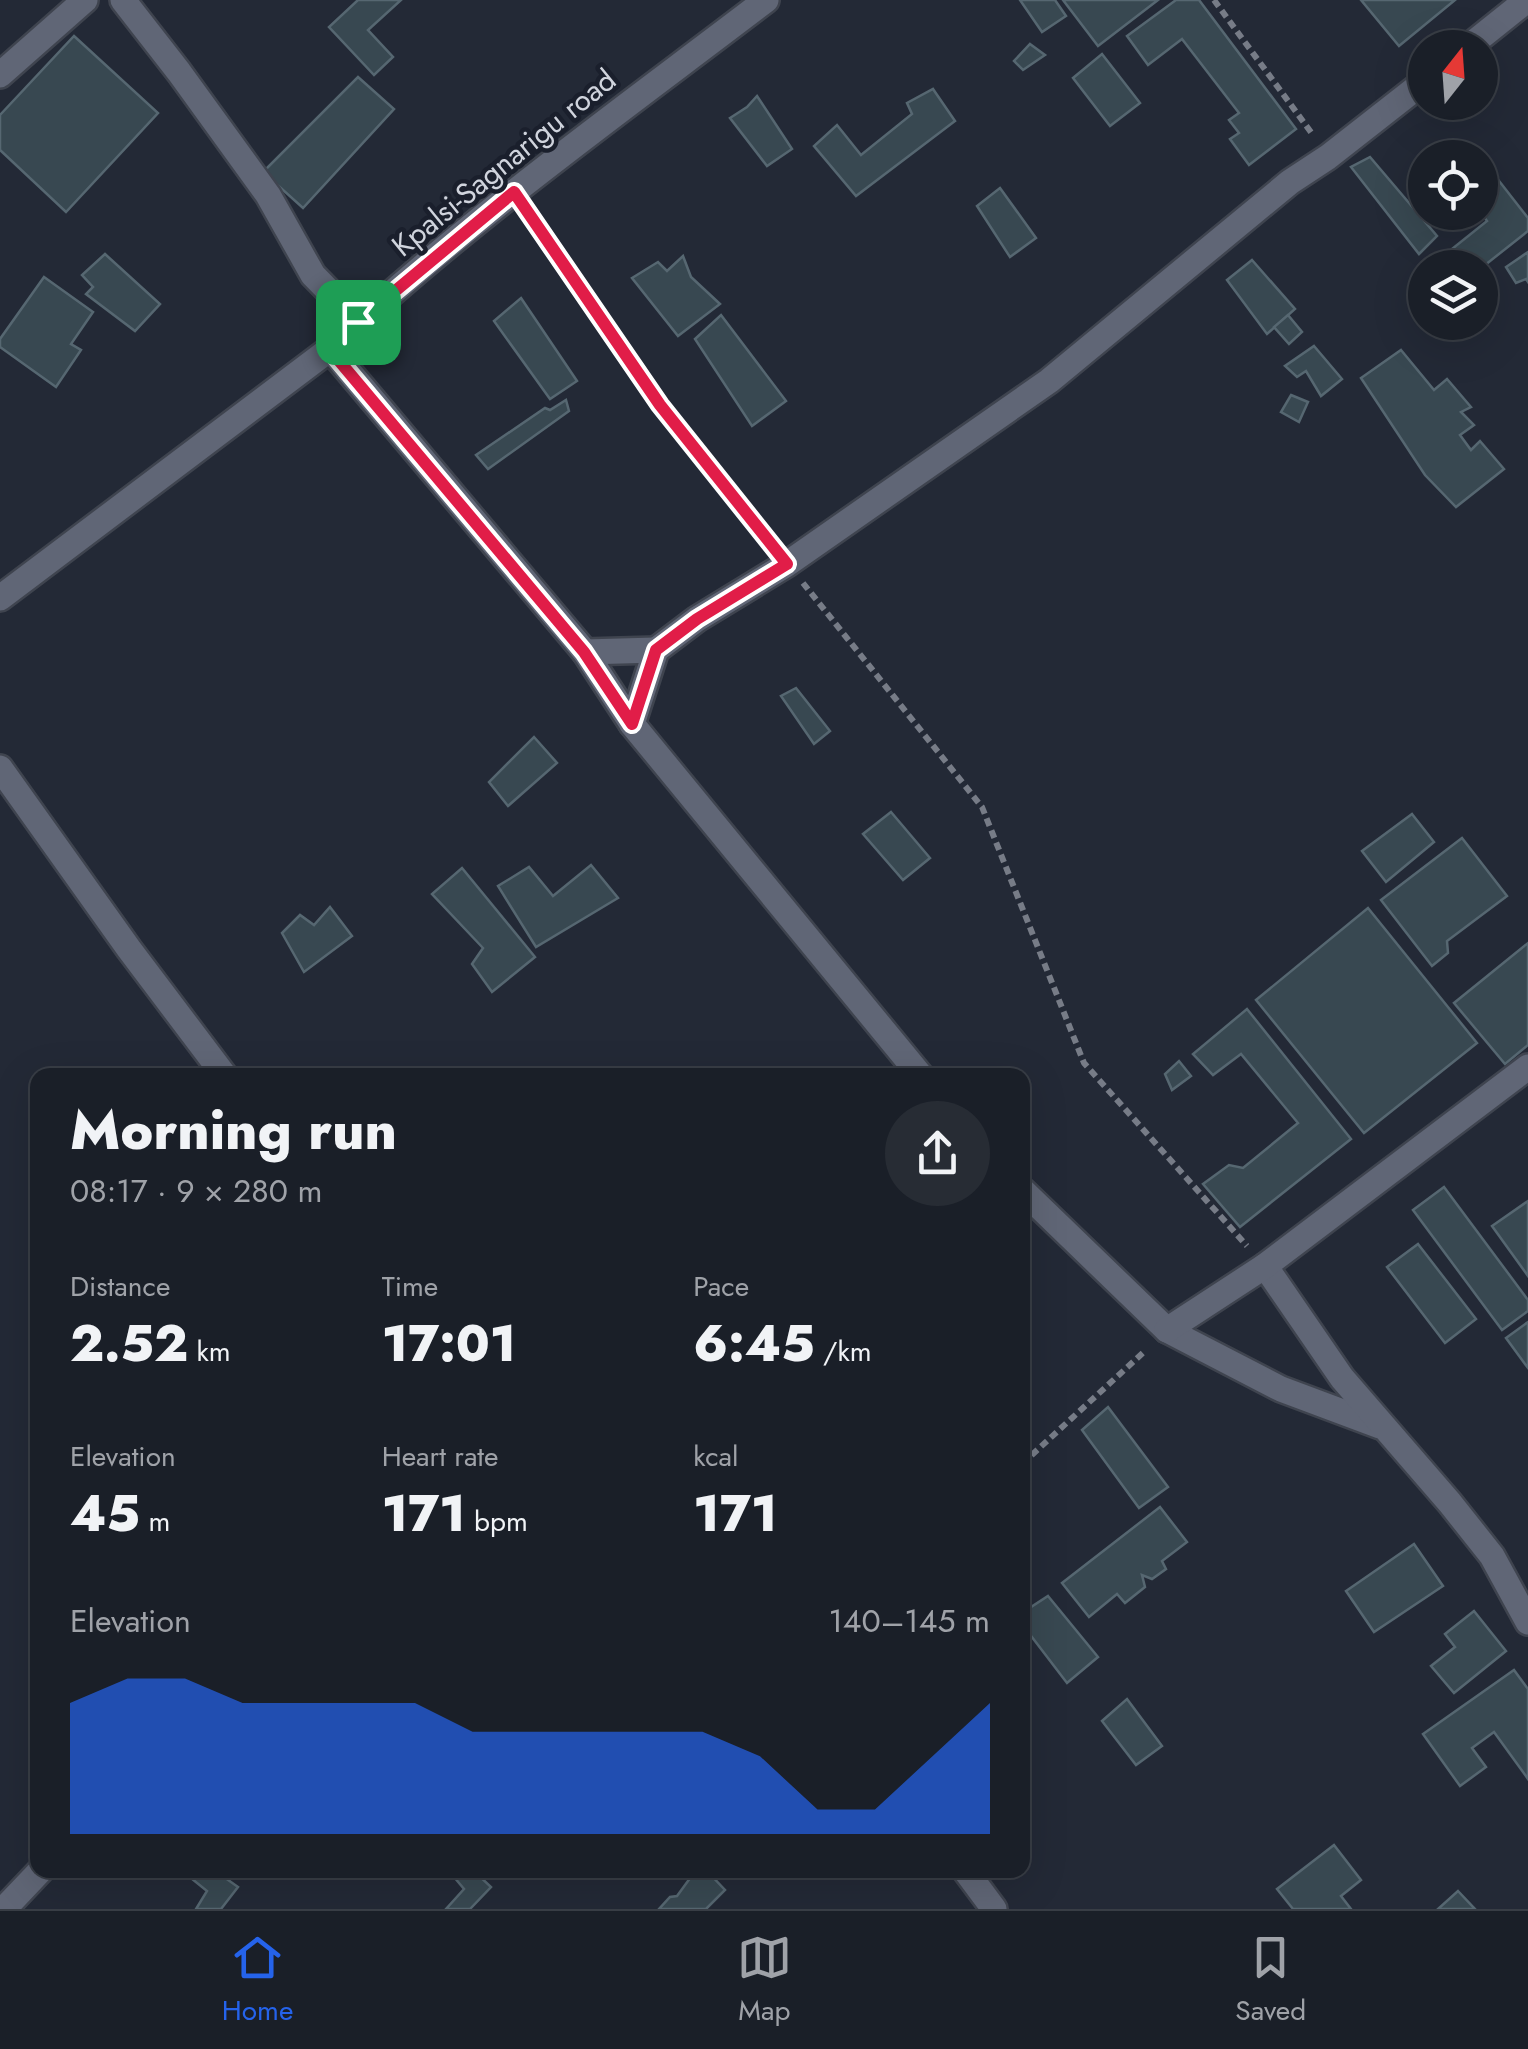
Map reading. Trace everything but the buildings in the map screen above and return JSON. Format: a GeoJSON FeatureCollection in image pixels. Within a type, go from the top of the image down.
{"type":"FeatureCollection","features":[{"type":"Feature","properties":{"kind":"street"},"geometry":{"type":"LineString","coordinates":[[0,75],[85,0]]}},
{"type":"Feature","properties":{"kind":"street"},"geometry":{"type":"LineString","coordinates":[[123,0],[268,195],[313,276],[358,322]]}},
{"type":"Feature","properties":{"kind":"street","name":"Kpalsi-Sagnarigu road"},"geometry":{"type":"LineString","coordinates":[[0,598],[330,350],[358,322],[514,192],[766,0]]}},
{"type":"Feature","properties":{"kind":"street"},"geometry":{"type":"LineString","coordinates":[[1490,30],[1527,0]]}},
{"type":"Feature","properties":{"kind":"street"},"geometry":{"type":"LineString","coordinates":[[632,724],[656,650],[697,619],[787,564],[1049,381],[1290,182],[1408,93]]}},
{"type":"Feature","properties":{"kind":"street"},"geometry":{"type":"LineString","coordinates":[[330,350],[584,652],[632,724],[914,1068]]}},
{"type":"Feature","properties":{"kind":"street"},"geometry":{"type":"LineString","coordinates":[[584,652],[656,650]]}},
{"type":"Feature","properties":{"kind":"street"},"geometry":{"type":"LineString","coordinates":[[0,768],[128,949],[219,1068]]}},
{"type":"Feature","properties":{"kind":"street"},"geometry":{"type":"LineString","coordinates":[[1168,1330],[1265,1266],[1528,1067]]}},
{"type":"Feature","properties":{"kind":"street"},"geometry":{"type":"LineString","coordinates":[[1030,1198],[1168,1330],[1281,1389],[1384,1427]]}},
{"type":"Feature","properties":{"kind":"street"},"geometry":{"type":"LineString","coordinates":[[1265,1266],[1342,1378],[1492,1556],[1528,1622]]}},
{"type":"Feature","properties":{"kind":"street"},"geometry":{"type":"LineString","coordinates":[[4,1909],[33,1878]]}},
{"type":"Feature","properties":{"kind":"street"},"geometry":{"type":"LineString","coordinates":[[971,1878],[994,1909]]}},
{"type":"Feature","properties":{"kind":"path"},"geometry":{"type":"LineString","coordinates":[[1214,0],[1328,156]]}},
{"type":"Feature","properties":{"kind":"path"},"geometry":{"type":"LineString","coordinates":[[514,192],[660,405],[982,806],[1084,1063],[1265,1266]]}},
{"type":"Feature","properties":{"kind":"path"},"geometry":{"type":"LineString","coordinates":[[1030,1457],[1168,1330]]}},
{"type":"Feature","properties":{"kind":"route"},"geometry":{"type":"LineString","coordinates":[[514,192],[660,405],[787,564],[697,619],[656,650],[632,724],[584,652],[330,350],[358,322],[514,192]]}}]}
